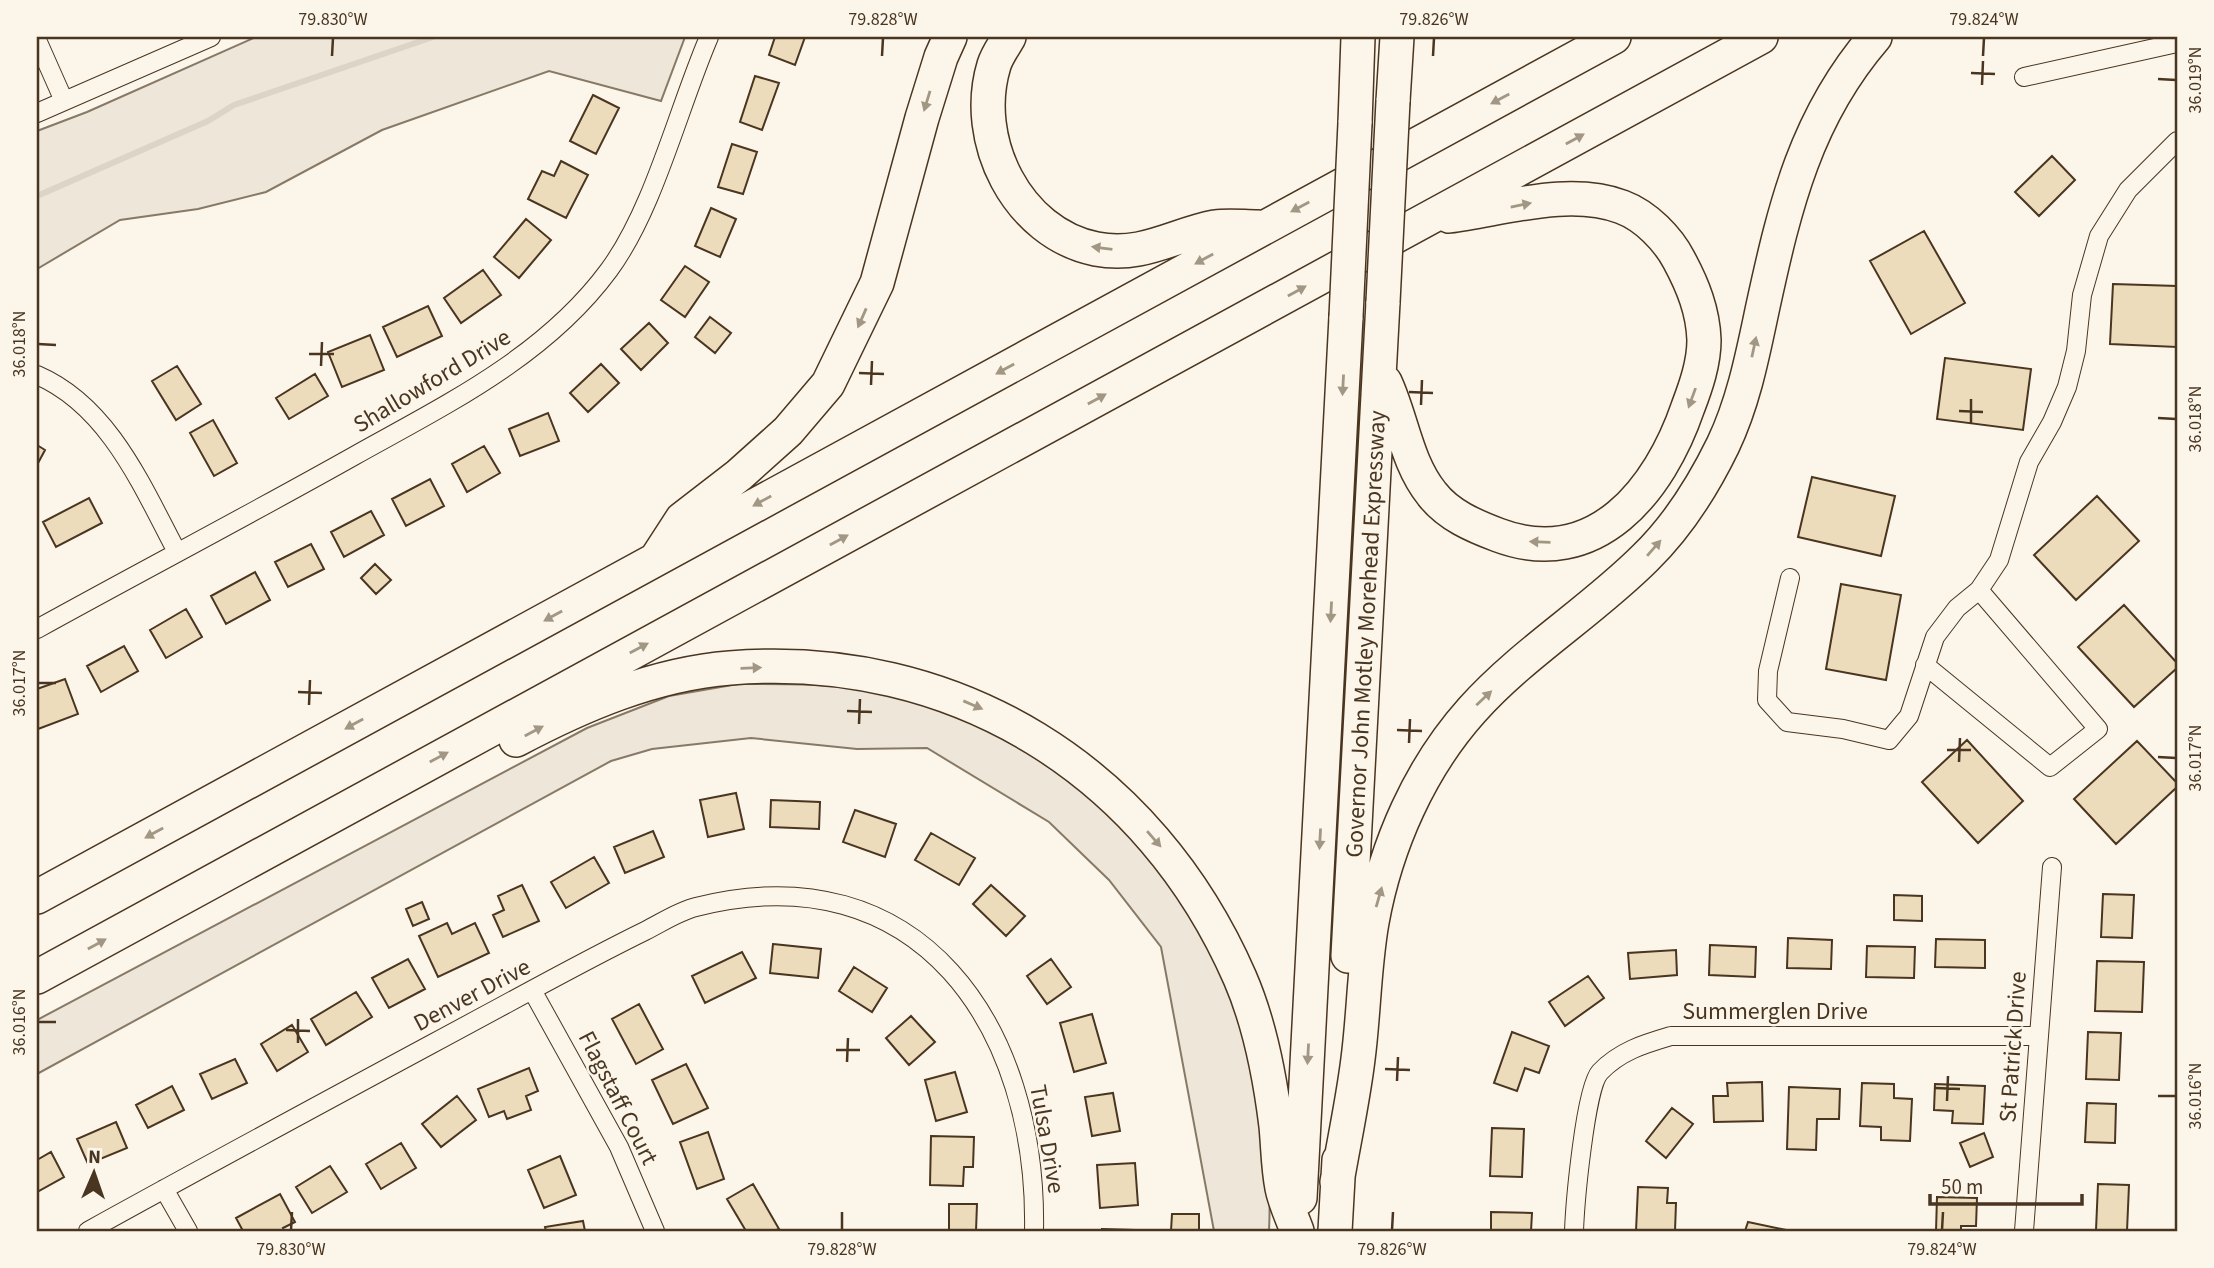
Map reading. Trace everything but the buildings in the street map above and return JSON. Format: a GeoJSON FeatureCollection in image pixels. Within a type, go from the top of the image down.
{"type":"FeatureCollection","features":[{"type":"Feature","properties":{"kind":"highway"},"geometry":{"type":"LineString","coordinates":[[656,559],[682,519],[739,475],[789,431],[828,384],[877,283],[926,106],[950,37]]}},
{"type":"Feature","properties":{"kind":"highway"},"geometry":{"type":"LineString","coordinates":[[1009,37],[994,65],[988,116],[1001,172],[1024,205],[1054,233],[1096,249],[1144,250],[1216,227],[1264,227]]}},
{"type":"Feature","properties":{"kind":"highway"},"geometry":{"type":"LineString","coordinates":[[1336,37],[1357,76]]}},
{"type":"Feature","properties":{"kind":"highway","name":"Governor John Motley Morehead Expressway"},"geometry":{"type":"LineString","coordinates":[[1298,1231],[1358,37]]}},
{"type":"Feature","properties":{"kind":"highway","name":"Governor John Motley Morehead Expressway"},"geometry":{"type":"LineString","coordinates":[[1335,1231],[1397,37]]}},
{"type":"Feature","properties":{"kind":"highway"},"geometry":{"type":"LineString","coordinates":[[37,897],[1264,227],[1586,46],[1614,37]]}},
{"type":"Feature","properties":{"kind":"highway"},"geometry":{"type":"LineString","coordinates":[[37,977],[1761,37]]}},
{"type":"Feature","properties":{"kind":"highway"},"geometry":{"type":"LineString","coordinates":[[1338,1182],[1358,1060],[1373,919],[1406,812],[1449,738],[1473,708],[1646,558],[1678,521],[1703,483],[1741,402],[1782,218],[1799,164],[1825,105],[1853,62],[1875,37]]}},
{"type":"Feature","properties":{"kind":"highway"},"geometry":{"type":"LineString","coordinates":[[1379,369],[1399,411],[1405,444],[1432,494],[1467,524],[1513,541],[1564,543],[1598,531],[1626,511],[1655,480],[1680,431],[1698,381],[1704,341],[1699,299],[1673,247],[1650,224],[1623,207],[1588,200],[1549,200],[1430,219]]}},
{"type":"Feature","properties":{"kind":"highway"},"geometry":{"type":"LineString","coordinates":[[314,824],[419,793],[544,726],[597,701],[690,675],[728,668],[825,668],[875,675],[954,697],[999,716],[1076,765],[1140,824],[1171,859],[1199,900],[1241,980],[1254,1020],[1266,1065],[1282,1189],[1298,1231]]}},
{"type":"Feature","properties":{"kind":"street"},"geometry":{"type":"LineString","coordinates":[[37,113],[211,37]]}},
{"type":"Feature","properties":{"kind":"street","name":"Shallowford Drive"},"geometry":{"type":"LineString","coordinates":[[37,629],[449,402],[521,359],[565,318],[609,271],[639,218],[709,37]]}},
{"type":"Feature","properties":{"kind":"street"},"geometry":{"type":"LineString","coordinates":[[37,40],[64,101]]}},
{"type":"Feature","properties":{"kind":"street"},"geometry":{"type":"LineString","coordinates":[[2024,77],[2177,43]]}},
{"type":"Feature","properties":{"kind":"street"},"geometry":{"type":"LineString","coordinates":[[1790,578],[1768,671],[1767,700],[1787,722],[1843,729],[1889,740],[1909,716],[1935,637],[1957,608],[1979,590],[1999,560],[2029,462],[2052,422],[2067,387],[2076,351],[2082,295],[2099,236],[2128,190],[2177,141]]}},
{"type":"Feature","properties":{"kind":"street"},"geometry":{"type":"LineString","coordinates":[[37,376],[54,383],[97,417],[140,481],[177,552]]}},
{"type":"Feature","properties":{"kind":"street"},"geometry":{"type":"LineString","coordinates":[[1925,665],[2050,767],[2098,729],[1979,590]]}},
{"type":"Feature","properties":{"kind":"street","name":"St Patrick Drive"},"geometry":{"type":"LineString","coordinates":[[2024,1231],[2052,867]]}},
{"type":"Feature","properties":{"kind":"street","name":"Denver Drive"},"geometry":{"type":"LineString","coordinates":[[88,1231],[532,990],[693,907],[794,896],[850,907],[900,930]]}},
{"type":"Feature","properties":{"kind":"street","name":"Tulsa Drive"},"geometry":{"type":"LineString","coordinates":[[900,930],[948,965],[982,1010],[1004,1054],[1022,1107],[1035,1193],[1034,1231]]}},
{"type":"Feature","properties":{"kind":"street","name":"Flagstaff Court"},"geometry":{"type":"LineString","coordinates":[[532,990],[619,1147],[655,1231]]}},
{"type":"Feature","properties":{"kind":"street","name":"Summerglen Drive"},"geometry":{"type":"LineString","coordinates":[[1574,1231],[1584,1133],[1598,1074],[1627,1050],[1671,1036],[2039,1036]]}},
{"type":"Feature","properties":{"kind":"street"},"geometry":{"type":"LineString","coordinates":[[164,1189],[188,1231]]}},
{"type":"Feature","properties":{"kind":"shaded area"},"geometry":{"type":"Polygon","coordinates":[[[256,37],[685,37],[661,101],[549,71],[382,130],[266,192],[198,209],[120,220],[37,269],[37,131],[87,112],[256,37]]]}},
{"type":"Feature","properties":{"kind":"shaded area"},"geometry":{"type":"Polygon","coordinates":[[[738,684],[849,687],[885,693],[931,706],[975,724],[1017,746],[1095,801],[1129,834],[1161,870],[1189,908],[1209,942],[1241,1020],[1261,1107],[1267,1150],[1269,1231],[1214,1231],[1161,947],[1109,880],[1049,822],[927,748],[857,749],[751,738],[652,749],[611,761],[37,1074],[37,1020],[587,728],[669,696],[738,684]]]}},
{"type":"Feature","properties":{"kind":"waterway"},"geometry":{"type":"LineString","coordinates":[[37,196],[208,121],[234,105],[433,37]]}}]}
